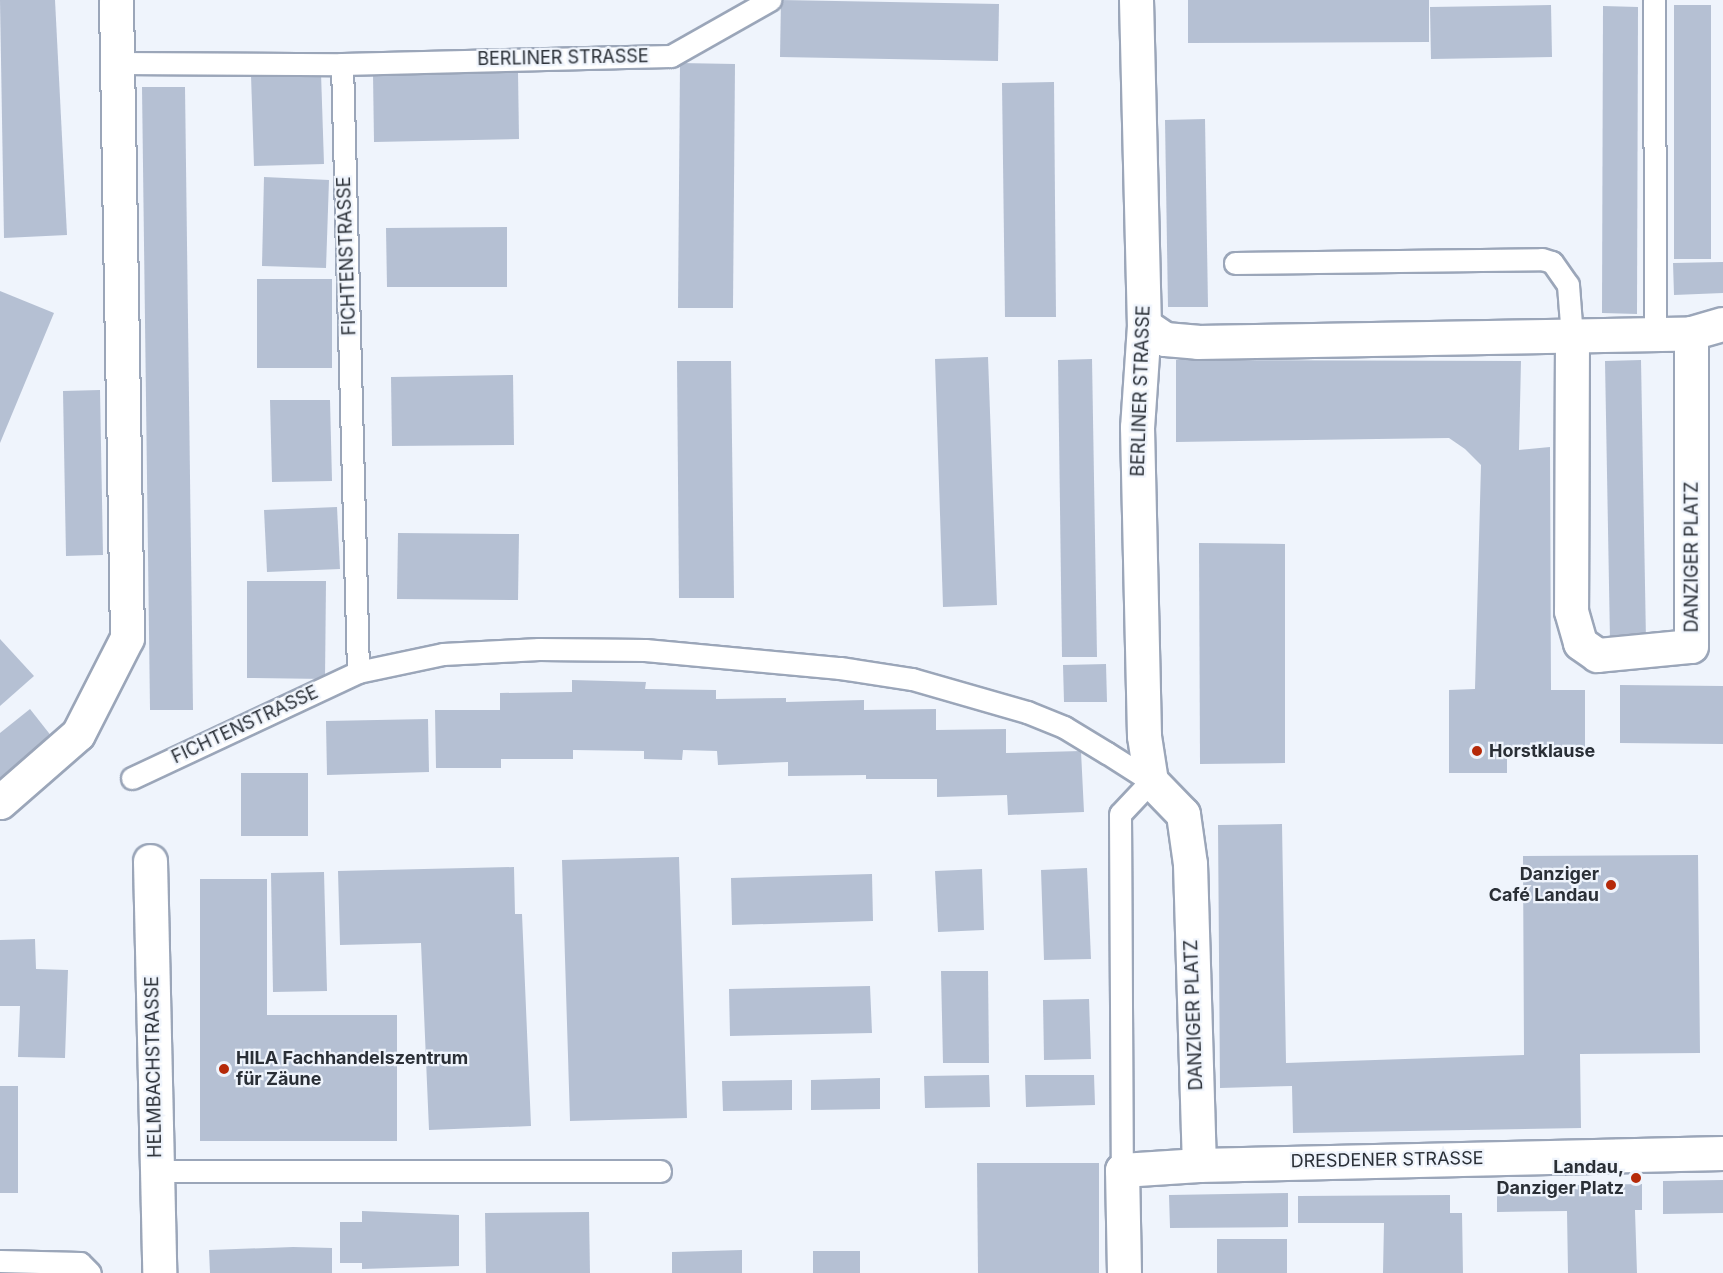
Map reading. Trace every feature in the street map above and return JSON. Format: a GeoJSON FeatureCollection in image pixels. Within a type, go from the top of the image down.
{"type":"FeatureCollection","features":[{"type":"Feature","properties":{"kind":"street"},"geometry":{"type":"LineString","coordinates":[[0,802],[78,734],[97,691],[117,662],[126,638],[116,0]]}},
{"type":"Feature","properties":{"kind":"street","name":"BERLINER STRASSE"},"geometry":{"type":"LineString","coordinates":[[1136,0],[1144,325],[1138,380],[1138,480],[1144,736],[1151,781]]}},
{"type":"Feature","properties":{"kind":"street"},"geometry":{"type":"LineString","coordinates":[[1144,325],[1165,339],[1197,342],[1572,337],[1691,333],[1723,324]]}},
{"type":"Feature","properties":{"kind":"street","name":"DANZIGER PLATZ"},"geometry":{"type":"LineString","coordinates":[[1572,337],[1571,611],[1580,642],[1597,655],[1691,646],[1691,333]]}},
{"type":"Feature","properties":{"kind":"street","name":"DANZIGER PLATZ"},"geometry":{"type":"LineString","coordinates":[[1151,781],[1183,814],[1190,864],[1199,1165]]}},
{"type":"Feature","properties":{"kind":"street","name":"HELMBACHSTRASSE"},"geometry":{"type":"LineString","coordinates":[[150,861],[159,1273]]}},
{"type":"Feature","properties":{"kind":"street","name":"DRESDENER STRASSE"},"geometry":{"type":"LineString","coordinates":[[1122,1170],[1199,1165],[1723,1153]]}},
{"type":"Feature","properties":{"kind":"street"},"geometry":{"type":"LineString","coordinates":[[1122,1170],[1124,1273]]}},
{"type":"Feature","properties":{"kind":"lane","name":"BERLINER STRASSE"},"geometry":{"type":"LineString","coordinates":[[342,64],[671,56],[770,0]]}},
{"type":"Feature","properties":{"kind":"lane"},"geometry":{"type":"LineString","coordinates":[[1654,0],[1655,334]]}},
{"type":"Feature","properties":{"kind":"lane"},"geometry":{"type":"LineString","coordinates":[[117,63],[342,64]]}},
{"type":"Feature","properties":{"kind":"lane","name":"FICHTENSTRASSE"},"geometry":{"type":"LineString","coordinates":[[342,64],[358,672]]}},
{"type":"Feature","properties":{"kind":"lane"},"geometry":{"type":"LineString","coordinates":[[1235,263],[1542,258],[1552,262],[1568,285],[1572,337]]}},
{"type":"Feature","properties":{"kind":"lane","name":"FICHTENSTRASSE"},"geometry":{"type":"LineString","coordinates":[[132,778],[358,672],[443,654],[539,649],[645,650],[912,679],[1027,712],[1064,727],[1151,781]]}},
{"type":"Feature","properties":{"kind":"lane"},"geometry":{"type":"LineString","coordinates":[[1122,1170],[1120,814],[1151,781]]}},
{"type":"Feature","properties":{"kind":"lane"},"geometry":{"type":"LineString","coordinates":[[157,1171],[660,1171]]}},
{"type":"Feature","properties":{"kind":"lane"},"geometry":{"type":"LineString","coordinates":[[0,1261],[21,1267],[80,1263],[90,1273]]}},
{"type":"Feature","properties":{"kind":"building"},"geometry":{"type":"Polygon","coordinates":[[[0,0],[55,0],[67,235],[4,238],[0,0]]]}},
{"type":"Feature","properties":{"kind":"building"},"geometry":{"type":"Polygon","coordinates":[[[781,0],[999,4],[998,61],[780,57],[781,0]]]}},
{"type":"Feature","properties":{"kind":"building"},"geometry":{"type":"Polygon","coordinates":[[[1188,0],[1429,0],[1429,42],[1188,43],[1188,0]]]}},
{"type":"Feature","properties":{"kind":"building"},"geometry":{"type":"Polygon","coordinates":[[[1551,5],[1552,57],[1431,59],[1430,7],[1551,5]]]}},
{"type":"Feature","properties":{"kind":"building"},"geometry":{"type":"Polygon","coordinates":[[[1674,5],[1711,5],[1711,259],[1674,259],[1674,5]]]}},
{"type":"Feature","properties":{"kind":"building"},"geometry":{"type":"Polygon","coordinates":[[[1603,6],[1638,7],[1637,314],[1602,313],[1603,6]]]}},
{"type":"Feature","properties":{"kind":"building"},"geometry":{"type":"Polygon","coordinates":[[[680,63],[735,64],[733,308],[678,308],[680,63]]]}},
{"type":"Feature","properties":{"kind":"building"},"geometry":{"type":"Polygon","coordinates":[[[518,72],[519,139],[374,142],[373,74],[518,72]]]}},
{"type":"Feature","properties":{"kind":"building"},"geometry":{"type":"Polygon","coordinates":[[[321,73],[324,164],[254,166],[251,75],[321,73]]]}},
{"type":"Feature","properties":{"kind":"building"},"geometry":{"type":"Polygon","coordinates":[[[1054,82],[1056,317],[1005,317],[1002,83],[1054,82]]]}},
{"type":"Feature","properties":{"kind":"building"},"geometry":{"type":"Polygon","coordinates":[[[142,87],[185,87],[193,710],[150,710],[142,87]]]}},
{"type":"Feature","properties":{"kind":"building"},"geometry":{"type":"Polygon","coordinates":[[[1205,119],[1208,307],[1168,307],[1165,120],[1205,119]]]}},
{"type":"Feature","properties":{"kind":"building"},"geometry":{"type":"Polygon","coordinates":[[[264,177],[329,180],[326,268],[262,266],[264,177]]]}},
{"type":"Feature","properties":{"kind":"building"},"geometry":{"type":"Polygon","coordinates":[[[507,227],[507,287],[387,287],[386,228],[507,227]]]}},
{"type":"Feature","properties":{"kind":"building"},"geometry":{"type":"Polygon","coordinates":[[[1723,262],[1723,293],[1674,295],[1673,263],[1723,262]]]}},
{"type":"Feature","properties":{"kind":"building"},"geometry":{"type":"Polygon","coordinates":[[[257,279],[332,279],[332,368],[257,368],[257,279]]]}},
{"type":"Feature","properties":{"kind":"building"},"geometry":{"type":"Polygon","coordinates":[[[0,291],[54,313],[0,443],[0,291]]]}},
{"type":"Feature","properties":{"kind":"building"},"geometry":{"type":"Polygon","coordinates":[[[988,357],[997,605],[943,607],[935,359],[988,357]]]}},
{"type":"Feature","properties":{"kind":"building"},"geometry":{"type":"Polygon","coordinates":[[[1092,359],[1097,657],[1062,657],[1058,360],[1092,359]]]}},
{"type":"Feature","properties":{"kind":"building"},"geometry":{"type":"Polygon","coordinates":[[[1176,360],[1521,361],[1519,450],[1550,447],[1551,690],[1585,690],[1585,749],[1507,750],[1507,773],[1449,773],[1449,690],[1475,689],[1481,465],[1465,449],[1449,438],[1176,442],[1176,360]]]}},
{"type":"Feature","properties":{"kind":"building"},"geometry":{"type":"Polygon","coordinates":[[[1641,360],[1646,641],[1610,641],[1605,361],[1641,360]]]}},
{"type":"Feature","properties":{"kind":"building"},"geometry":{"type":"Polygon","coordinates":[[[677,361],[731,361],[734,598],[679,598],[677,361]]]}},
{"type":"Feature","properties":{"kind":"building"},"geometry":{"type":"Polygon","coordinates":[[[513,375],[514,445],[392,446],[391,377],[513,375]]]}},
{"type":"Feature","properties":{"kind":"building"},"geometry":{"type":"Polygon","coordinates":[[[100,390],[103,555],[66,556],[63,391],[100,390]]]}},
{"type":"Feature","properties":{"kind":"building"},"geometry":{"type":"Polygon","coordinates":[[[270,400],[330,400],[332,481],[272,482],[270,400]]]}},
{"type":"Feature","properties":{"kind":"building"},"geometry":{"type":"Polygon","coordinates":[[[337,507],[340,569],[267,572],[264,510],[337,507]]]}},
{"type":"Feature","properties":{"kind":"building"},"geometry":{"type":"Polygon","coordinates":[[[398,533],[519,534],[518,600],[397,599],[398,533]]]}},
{"type":"Feature","properties":{"kind":"building"},"geometry":{"type":"Polygon","coordinates":[[[1199,543],[1285,544],[1285,763],[1200,764],[1199,543]]]}},
{"type":"Feature","properties":{"kind":"building"},"geometry":{"type":"Polygon","coordinates":[[[247,581],[326,581],[325,679],[247,678],[247,581]]]}},
{"type":"Feature","properties":{"kind":"building"},"geometry":{"type":"Polygon","coordinates":[[[0,639],[34,676],[0,706],[0,639]]]}},
{"type":"Feature","properties":{"kind":"building"},"geometry":{"type":"Polygon","coordinates":[[[1106,664],[1107,702],[1064,702],[1063,665],[1106,664]]]}},
{"type":"Feature","properties":{"kind":"building"},"geometry":{"type":"Polygon","coordinates":[[[572,680],[646,682],[645,689],[716,690],[716,699],[786,698],[786,702],[864,700],[864,710],[936,709],[936,730],[1006,729],[1006,753],[1081,751],[1084,812],[1008,815],[1007,795],[937,797],[937,779],[866,779],[866,775],[788,776],[788,762],[718,765],[717,751],[683,750],[682,760],[644,759],[644,751],[573,750],[573,759],[501,759],[501,768],[436,768],[435,710],[500,710],[500,693],[572,692],[572,680]]]}},
{"type":"Feature","properties":{"kind":"building"},"geometry":{"type":"Polygon","coordinates":[[[1620,685],[1723,686],[1723,744],[1620,743],[1620,685]]]}},
{"type":"Feature","properties":{"kind":"building"},"geometry":{"type":"Polygon","coordinates":[[[30,709],[52,737],[0,779],[0,733],[30,709]]]}},
{"type":"Feature","properties":{"kind":"building"},"geometry":{"type":"Polygon","coordinates":[[[428,719],[429,772],[327,775],[326,721],[428,719]]]}},
{"type":"Feature","properties":{"kind":"building"},"geometry":{"type":"Polygon","coordinates":[[[241,773],[308,773],[308,836],[241,836],[241,773]]]}},
{"type":"Feature","properties":{"kind":"building"},"geometry":{"type":"Polygon","coordinates":[[[1282,824],[1286,1063],[1524,1055],[1523,856],[1698,855],[1700,1053],[1580,1054],[1581,1128],[1293,1133],[1292,1086],[1220,1088],[1218,825],[1282,824]]]}},
{"type":"Feature","properties":{"kind":"building"},"geometry":{"type":"Polygon","coordinates":[[[679,857],[687,1118],[570,1121],[562,860],[679,857]]]}},
{"type":"Feature","properties":{"kind":"building"},"geometry":{"type":"Polygon","coordinates":[[[514,867],[515,914],[522,914],[531,1126],[429,1130],[421,943],[340,945],[338,871],[514,867]]]}},
{"type":"Feature","properties":{"kind":"building"},"geometry":{"type":"Polygon","coordinates":[[[1087,868],[1091,959],[1044,960],[1041,870],[1087,868]]]}},
{"type":"Feature","properties":{"kind":"building"},"geometry":{"type":"Polygon","coordinates":[[[982,869],[984,930],[938,932],[935,871],[982,869]]]}},
{"type":"Feature","properties":{"kind":"building"},"geometry":{"type":"Polygon","coordinates":[[[324,872],[327,991],[273,992],[271,873],[324,872]]]}},
{"type":"Feature","properties":{"kind":"building"},"geometry":{"type":"Polygon","coordinates":[[[872,874],[873,921],[732,925],[731,878],[872,874]]]}},
{"type":"Feature","properties":{"kind":"building"},"geometry":{"type":"Polygon","coordinates":[[[200,879],[267,879],[267,1015],[397,1015],[397,1141],[200,1141],[200,879]]]}},
{"type":"Feature","properties":{"kind":"building"},"geometry":{"type":"Polygon","coordinates":[[[35,939],[36,969],[68,970],[65,1058],[18,1057],[20,1006],[0,1006],[0,940],[35,939]]]}},
{"type":"Feature","properties":{"kind":"building"},"geometry":{"type":"Polygon","coordinates":[[[941,971],[988,971],[989,1063],[943,1063],[941,971]]]}},
{"type":"Feature","properties":{"kind":"building"},"geometry":{"type":"Polygon","coordinates":[[[870,986],[872,1033],[730,1036],[729,989],[870,986]]]}},
{"type":"Feature","properties":{"kind":"building"},"geometry":{"type":"Polygon","coordinates":[[[1089,999],[1091,1059],[1044,1060],[1043,1000],[1089,999]]]}},
{"type":"Feature","properties":{"kind":"building"},"geometry":{"type":"Polygon","coordinates":[[[989,1075],[990,1107],[925,1108],[924,1076],[989,1075]]]}},
{"type":"Feature","properties":{"kind":"building"},"geometry":{"type":"Polygon","coordinates":[[[1025,1075],[1094,1075],[1095,1105],[1026,1107],[1025,1075]]]}},
{"type":"Feature","properties":{"kind":"building"},"geometry":{"type":"Polygon","coordinates":[[[880,1078],[880,1109],[811,1110],[811,1080],[880,1078]]]}},
{"type":"Feature","properties":{"kind":"building"},"geometry":{"type":"Polygon","coordinates":[[[792,1080],[792,1110],[723,1111],[722,1081],[792,1080]]]}},
{"type":"Feature","properties":{"kind":"building"},"geometry":{"type":"Polygon","coordinates":[[[0,1086],[18,1086],[18,1193],[0,1193],[0,1086]]]}},
{"type":"Feature","properties":{"kind":"building"},"geometry":{"type":"Polygon","coordinates":[[[977,1163],[1099,1163],[1099,1273],[978,1273],[977,1163]]]}},
{"type":"Feature","properties":{"kind":"building"},"geometry":{"type":"Polygon","coordinates":[[[1723,1180],[1723,1213],[1663,1214],[1663,1181],[1723,1180]]]}},
{"type":"Feature","properties":{"kind":"building"},"geometry":{"type":"Polygon","coordinates":[[[1642,1184],[1642,1210],[1635,1210],[1637,1273],[1568,1273],[1567,1211],[1497,1212],[1497,1186],[1642,1184]]]}},
{"type":"Feature","properties":{"kind":"building"},"geometry":{"type":"Polygon","coordinates":[[[1288,1193],[1288,1227],[1170,1228],[1169,1195],[1288,1193]]]}},
{"type":"Feature","properties":{"kind":"building"},"geometry":{"type":"Polygon","coordinates":[[[1450,1195],[1450,1213],[1462,1213],[1463,1273],[1383,1273],[1384,1223],[1298,1223],[1298,1196],[1450,1195]]]}},
{"type":"Feature","properties":{"kind":"building"},"geometry":{"type":"Polygon","coordinates":[[[362,1211],[459,1215],[459,1266],[362,1269],[362,1263],[340,1263],[340,1222],[362,1222],[362,1211]]]}},
{"type":"Feature","properties":{"kind":"building"},"geometry":{"type":"Polygon","coordinates":[[[589,1212],[590,1273],[486,1273],[485,1213],[589,1212]]]}},
{"type":"Feature","properties":{"kind":"building"},"geometry":{"type":"Polygon","coordinates":[[[1217,1239],[1287,1239],[1287,1273],[1217,1273],[1217,1239]]]}},
{"type":"Feature","properties":{"kind":"building"},"geometry":{"type":"Polygon","coordinates":[[[332,1248],[332,1273],[210,1273],[209,1250],[332,1248]]]}},
{"type":"Feature","properties":{"kind":"building"},"geometry":{"type":"Polygon","coordinates":[[[742,1250],[742,1273],[672,1273],[672,1252],[742,1250]]]}},
{"type":"Feature","properties":{"kind":"building"},"geometry":{"type":"Polygon","coordinates":[[[813,1251],[860,1251],[860,1273],[813,1273],[813,1251]]]}},
{"type":"Feature","properties":{"kind":"place","name":"Horstklause"},"geometry":{"type":"Point","coordinates":[1477,751]}},
{"type":"Feature","properties":{"kind":"place","name":"Danziger Café Landau"},"geometry":{"type":"Point","coordinates":[1611,885]}},
{"type":"Feature","properties":{"kind":"place","name":"HILA Fachhandelszentrum für Zäune"},"geometry":{"type":"Point","coordinates":[224,1069]}},
{"type":"Feature","properties":{"kind":"place","name":"Landau, Danziger Platz"},"geometry":{"type":"Point","coordinates":[1636,1178]}}]}
